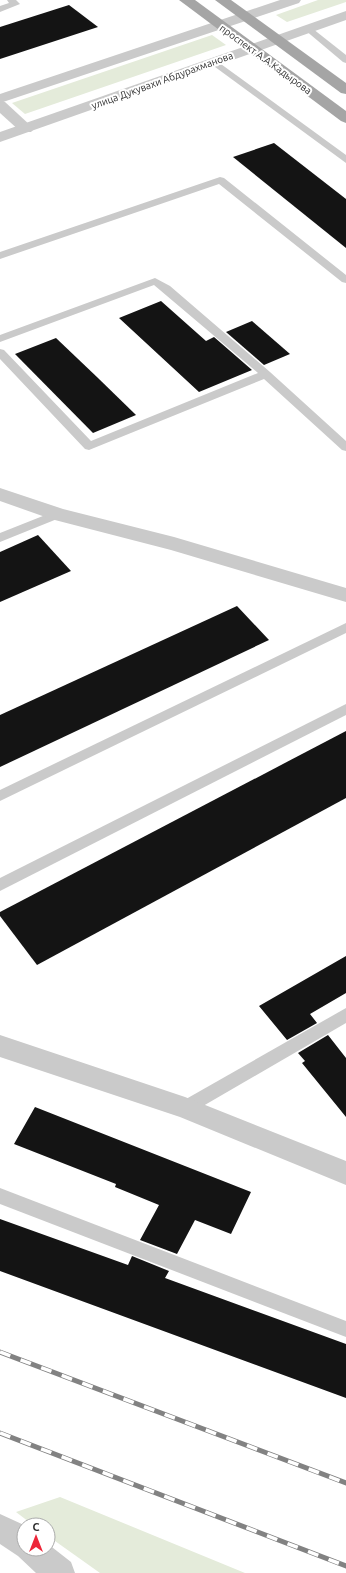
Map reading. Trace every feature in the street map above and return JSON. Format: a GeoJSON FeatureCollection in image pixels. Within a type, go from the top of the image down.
{"type":"FeatureCollection","features":[{"type":"Feature","properties":{"kind":"main road","name":"проспект А.А.Кадырова"},"geometry":{"type":"LineString","coordinates":[[186,0],[199,8],[219,25],[346,118]]}},
{"type":"Feature","properties":{"kind":"main road","name":"проспект А.А.Кадырова"},"geometry":{"type":"LineString","coordinates":[[222,0],[245,16],[274,40],[346,90]]}},
{"type":"Feature","properties":{"kind":"street"},"geometry":{"type":"LineString","coordinates":[[0,99],[294,0]]}},
{"type":"Feature","properties":{"kind":"street","name":"улица Дукувахи Абдурахманова"},"geometry":{"type":"LineString","coordinates":[[0,137],[346,15]]}},
{"type":"Feature","properties":{"kind":"street"},"geometry":{"type":"LineString","coordinates":[[0,105],[26,128]]}},
{"type":"Feature","properties":{"kind":"street"},"geometry":{"type":"LineString","coordinates":[[0,494],[58,514],[174,544],[346,595]]}},
{"type":"Feature","properties":{"kind":"street"},"geometry":{"type":"LineString","coordinates":[[0,1046],[185,1108],[346,1173]]}},
{"type":"Feature","properties":{"kind":"street"},"geometry":{"type":"LineString","coordinates":[[0,1529],[16,1537]]}},
{"type":"Feature","properties":{"kind":"street"},"geometry":{"type":"LineString","coordinates":[[40,1557],[60,1573]]}},
{"type":"Feature","properties":{"kind":"lane"},"geometry":{"type":"LineString","coordinates":[[0,9],[16,4],[11,0]]}},
{"type":"Feature","properties":{"kind":"lane"},"geometry":{"type":"LineString","coordinates":[[308,28],[346,60]]}},
{"type":"Feature","properties":{"kind":"lane"},"geometry":{"type":"LineString","coordinates":[[214,62],[346,160]]}},
{"type":"Feature","properties":{"kind":"lane"},"geometry":{"type":"LineString","coordinates":[[0,256],[220,180],[346,280]]}},
{"type":"Feature","properties":{"kind":"lane"},"geometry":{"type":"LineString","coordinates":[[0,339],[154,281],[166,288],[266,374],[346,447]]}},
{"type":"Feature","properties":{"kind":"lane"},"geometry":{"type":"LineString","coordinates":[[0,352],[89,446],[266,374]]}},
{"type":"Feature","properties":{"kind":"lane"},"geometry":{"type":"LineString","coordinates":[[0,538],[58,514]]}},
{"type":"Feature","properties":{"kind":"lane"},"geometry":{"type":"LineString","coordinates":[[0,796],[346,628]]}},
{"type":"Feature","properties":{"kind":"lane"},"geometry":{"type":"LineString","coordinates":[[0,885],[346,709]]}},
{"type":"Feature","properties":{"kind":"lane"},"geometry":{"type":"LineString","coordinates":[[185,1108],[346,1015]]}},
{"type":"Feature","properties":{"kind":"lane"},"geometry":{"type":"LineString","coordinates":[[0,1196],[346,1329]]}},
{"type":"Feature","properties":{"kind":"green space"},"geometry":{"type":"Polygon","coordinates":[[[318,0],[346,0],[346,2],[287,22],[276,15],[318,0]]]}},
{"type":"Feature","properties":{"kind":"green space"},"geometry":{"type":"Polygon","coordinates":[[[212,35],[226,45],[25,114],[12,103],[212,35]]]}},
{"type":"Feature","properties":{"kind":"green space"},"geometry":{"type":"Polygon","coordinates":[[[60,1497],[245,1573],[100,1573],[56,1542],[56,1517],[23,1517],[16,1512],[60,1497]]]}},
{"type":"Feature","properties":{"kind":"building"},"geometry":{"type":"Polygon","coordinates":[[[69,5],[98,27],[0,59],[0,27],[69,5]]]}},
{"type":"Feature","properties":{"kind":"building"},"geometry":{"type":"Polygon","coordinates":[[[274,143],[346,199],[346,248],[233,157],[274,143]]]}},
{"type":"Feature","properties":{"kind":"building"},"geometry":{"type":"Polygon","coordinates":[[[161,301],[206,341],[214,337],[252,370],[199,392],[119,318],[161,301]]]}},
{"type":"Feature","properties":{"kind":"building"},"geometry":{"type":"Polygon","coordinates":[[[252,321],[290,354],[264,365],[226,332],[252,321]]]}},
{"type":"Feature","properties":{"kind":"building"},"geometry":{"type":"Polygon","coordinates":[[[56,338],[136,415],[93,433],[15,354],[56,338]]]}},
{"type":"Feature","properties":{"kind":"building"},"geometry":{"type":"Polygon","coordinates":[[[38,535],[71,571],[0,602],[0,552],[38,535]]]}},
{"type":"Feature","properties":{"kind":"building"},"geometry":{"type":"Polygon","coordinates":[[[237,606],[269,640],[0,767],[0,715],[237,606]]]}},
{"type":"Feature","properties":{"kind":"building"},"geometry":{"type":"Polygon","coordinates":[[[346,731],[346,798],[37,965],[0,916],[0,912],[346,731]]]}},
{"type":"Feature","properties":{"kind":"building"},"geometry":{"type":"Polygon","coordinates":[[[346,956],[346,993],[310,1014],[317,1023],[287,1040],[259,1006],[346,956]]]}},
{"type":"Feature","properties":{"kind":"building"},"geometry":{"type":"Polygon","coordinates":[[[328,1035],[346,1058],[346,1117],[302,1063],[305,1061],[298,1053],[328,1035]]]}},
{"type":"Feature","properties":{"kind":"building"},"geometry":{"type":"Polygon","coordinates":[[[35,1107],[251,1192],[231,1234],[195,1220],[177,1254],[140,1240],[159,1205],[115,1187],[116,1184],[14,1144],[35,1107]]]}},
{"type":"Feature","properties":{"kind":"building"},"geometry":{"type":"Polygon","coordinates":[[[0,1219],[128,1265],[132,1256],[169,1271],[165,1278],[346,1344],[346,1398],[0,1271],[0,1219]]]}},
{"type":"Feature","properties":{"kind":"railway"},"geometry":{"type":"LineString","coordinates":[[0,1352],[346,1483]]}},
{"type":"Feature","properties":{"kind":"railway"},"geometry":{"type":"LineString","coordinates":[[0,1433],[346,1566]]}}]}
